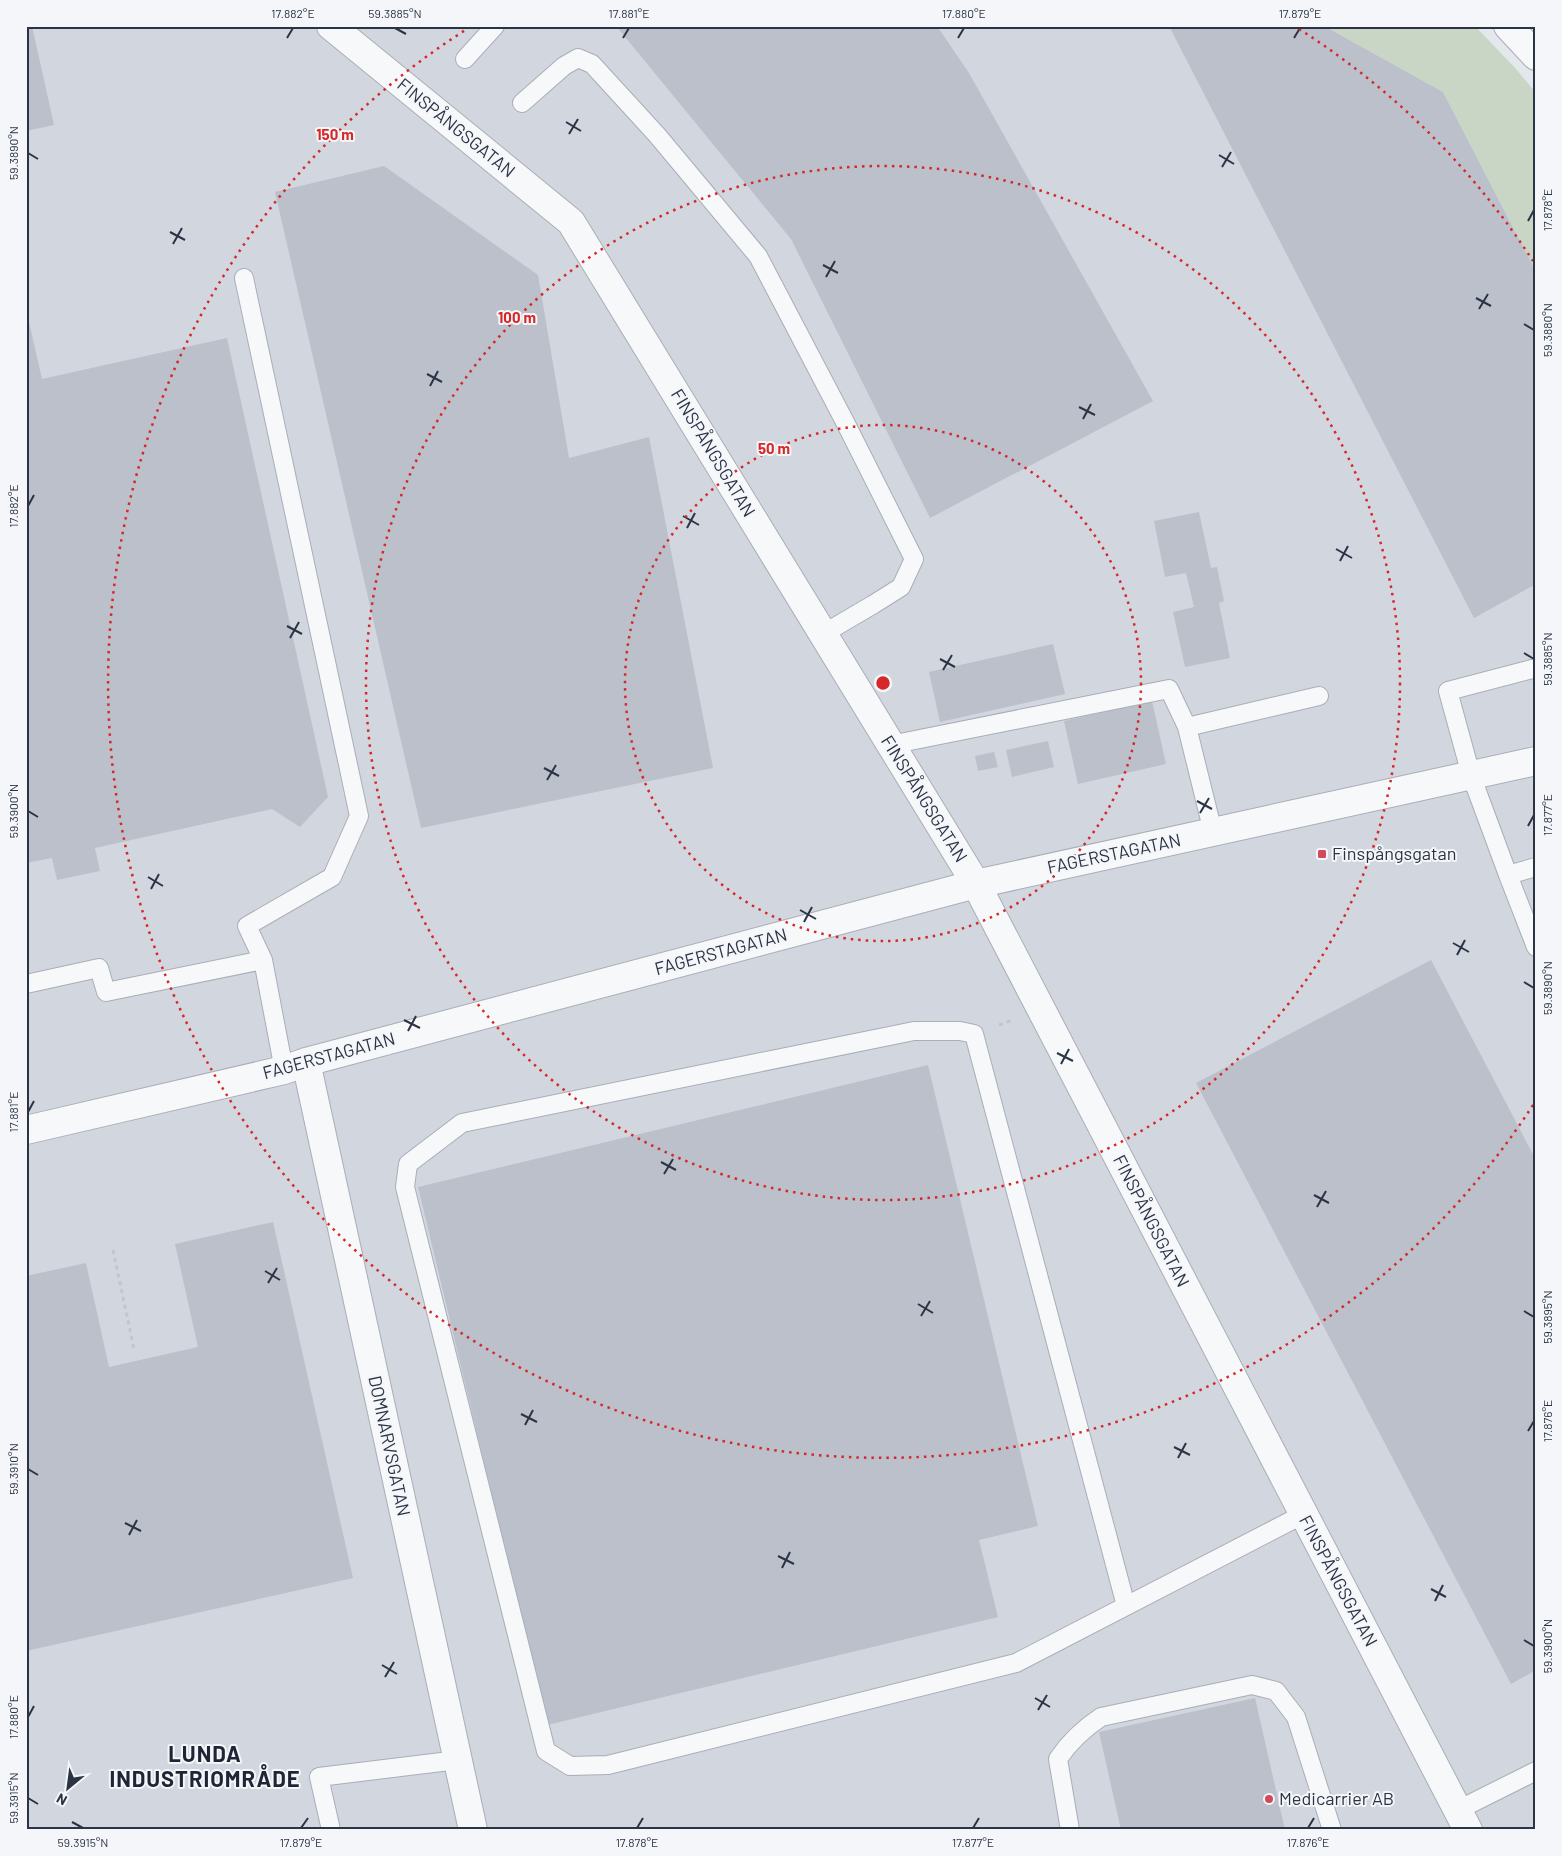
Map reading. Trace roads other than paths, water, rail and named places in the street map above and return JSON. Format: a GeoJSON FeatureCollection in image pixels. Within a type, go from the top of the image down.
{"type":"FeatureCollection","features":[{"type":"Feature","properties":{"kind":"street","name":"FINSPÅNGSGATAN"},"geometry":{"type":"LineString","coordinates":[[331,26],[571,222],[976,884],[1463,1820]]}},
{"type":"Feature","properties":{"kind":"street"},"geometry":{"type":"LineString","coordinates":[[1508,26],[1536,56]]}},
{"type":"Feature","properties":{"kind":"street","name":"FAGERSTAGATAN"},"geometry":{"type":"LineString","coordinates":[[26,1130],[295,1066],[976,884],[1536,761]]}},
{"type":"Feature","properties":{"kind":"street","name":"DOMNARVSGATAN"},"geometry":{"type":"LineString","coordinates":[[295,1066],[473,1830]]}},
{"type":"Feature","properties":{"kind":"lane"},"geometry":{"type":"LineString","coordinates":[[465,59],[495,26]]}},
{"type":"Feature","properties":{"kind":"lane"},"geometry":{"type":"LineString","coordinates":[[522,103],[564,66],[578,58],[592,64],[657,135],[758,256],[914,559],[900,587],[822,634]]}},
{"type":"Feature","properties":{"kind":"lane"},"geometry":{"type":"LineString","coordinates":[[244,278],[359,816],[332,876],[247,926],[263,960],[295,1066]]}},
{"type":"Feature","properties":{"kind":"lane"},"geometry":{"type":"LineString","coordinates":[[1536,668],[1448,691],[1471,775],[1536,947]]}},
{"type":"Feature","properties":{"kind":"lane"},"geometry":{"type":"LineString","coordinates":[[890,745],[1169,689],[1187,727],[1213,832]]}},
{"type":"Feature","properties":{"kind":"lane"},"geometry":{"type":"LineString","coordinates":[[1187,727],[1319,696]]}},
{"type":"Feature","properties":{"kind":"lane"},"geometry":{"type":"LineString","coordinates":[[1508,875],[1536,867]]}},
{"type":"Feature","properties":{"kind":"lane"},"geometry":{"type":"LineString","coordinates":[[26,984],[99,968],[106,992],[263,960]]}},
{"type":"Feature","properties":{"kind":"lane"},"geometry":{"type":"LineString","coordinates":[[1126,1606],[974,1034],[960,1031],[914,1031],[462,1123],[408,1164],[405,1187],[546,1751],[570,1766],[608,1766],[1016,1663],[1304,1514]]}},
{"type":"Feature","properties":{"kind":"lane"},"geometry":{"type":"LineString","coordinates":[[1070,1830],[1058,1760],[1069,1742],[1084,1728],[1101,1716],[1252,1686],[1276,1692],[1296,1717],[1332,1830]]}},
{"type":"Feature","properties":{"kind":"lane"},"geometry":{"type":"LineString","coordinates":[[330,1830],[319,1777],[458,1760]]}},
{"type":"Feature","properties":{"kind":"lane"},"geometry":{"type":"LineString","coordinates":[[1463,1820],[1536,1771]]}},
{"type":"Feature","properties":{"kind":"place","name":"Finspångsgatan"},"geometry":{"type":"Point","coordinates":[1322,854]}},
{"type":"Feature","properties":{"kind":"place","name":"Medicarrier AB"},"geometry":{"type":"Point","coordinates":[1269,1799]}},
{"type":"Feature","properties":{"kind":"district","name":"LUNDA INDUSTRIOMRÅDE"},"geometry":{"type":"Point","coordinates":[205,1766]}}]}
